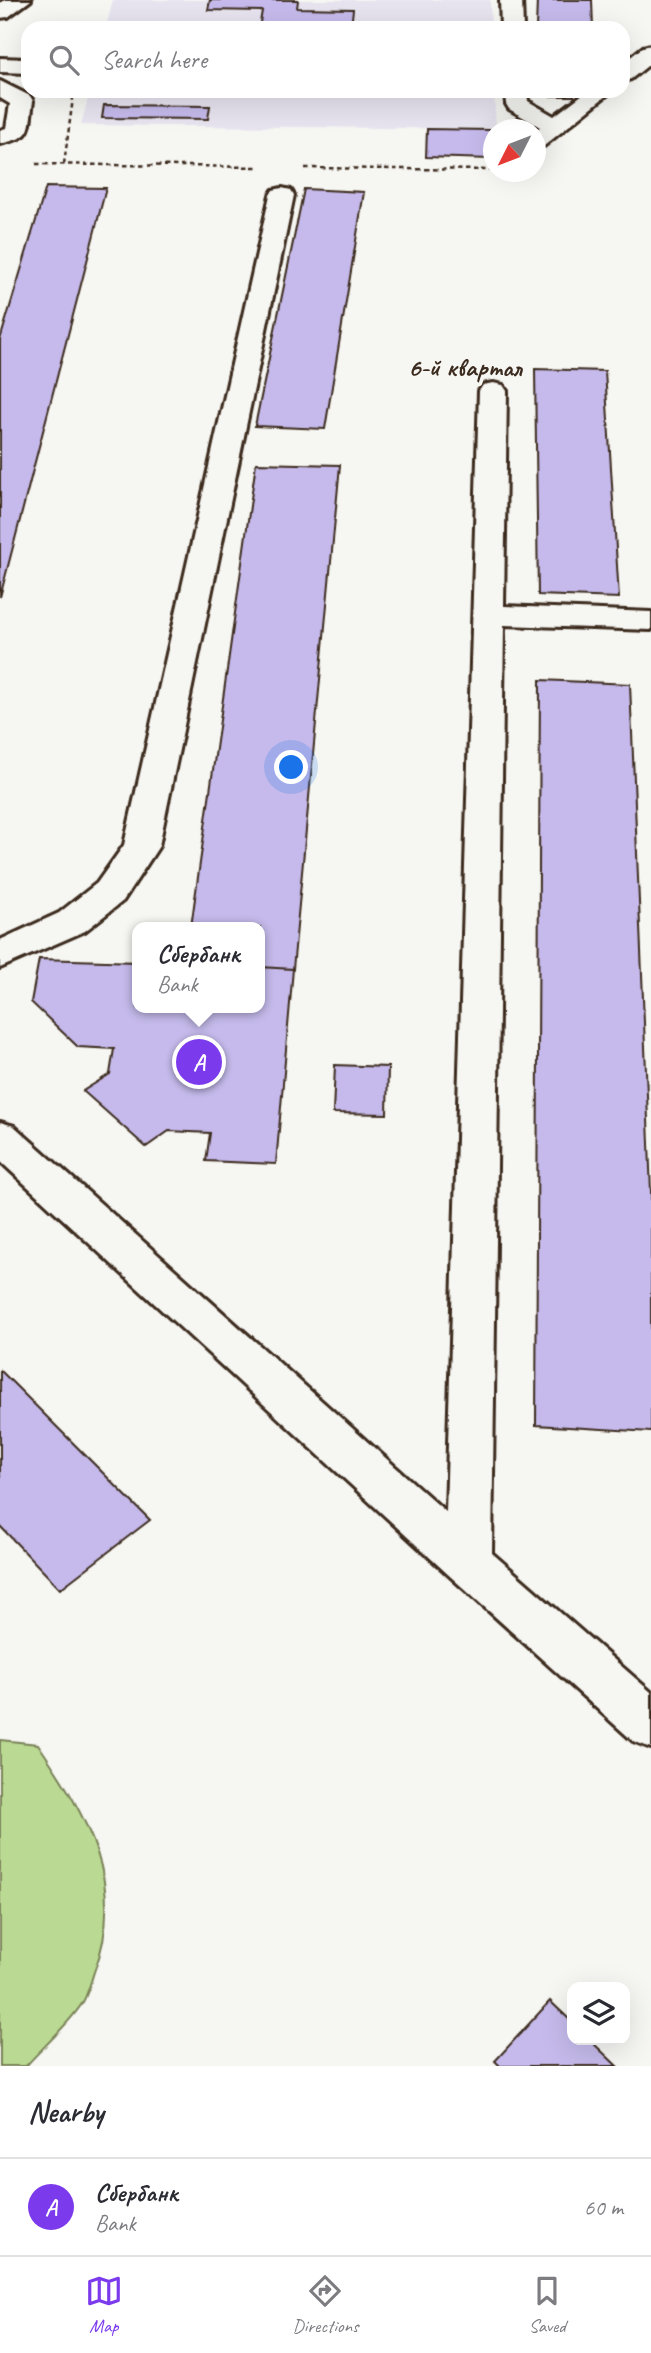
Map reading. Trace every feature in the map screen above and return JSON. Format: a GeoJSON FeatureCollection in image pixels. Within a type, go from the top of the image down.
{"type":"FeatureCollection","features":[{"type":"Feature","properties":{"kind":"street"},"geometry":{"type":"LineString","coordinates":[[0,12],[20,0]]}},
{"type":"Feature","properties":{"kind":"street"},"geometry":{"type":"LineString","coordinates":[[511,0],[512,21]]}},
{"type":"Feature","properties":{"kind":"street"},"geometry":{"type":"LineString","coordinates":[[630,68],[651,52]]}},
{"type":"Feature","properties":{"kind":"street"},"geometry":{"type":"LineString","coordinates":[[0,65],[21,66]]}},
{"type":"Feature","properties":{"kind":"street"},"geometry":{"type":"LineString","coordinates":[[0,88],[22,101],[17,132],[0,137]]}},
{"type":"Feature","properties":{"kind":"street"},"geometry":{"type":"LineString","coordinates":[[517,98],[517,104],[555,126]]}},
{"type":"Feature","properties":{"kind":"street"},"geometry":{"type":"LineString","coordinates":[[546,133],[592,98]]}},
{"type":"Feature","properties":{"kind":"street"},"geometry":{"type":"LineString","coordinates":[[0,955],[72,922],[110,892],[141,846],[282,176]]}},
{"type":"Feature","properties":{"kind":"street"},"geometry":{"type":"LineString","coordinates":[[468,1562],[493,391]]}},
{"type":"Feature","properties":{"kind":"street"},"geometry":{"type":"LineString","coordinates":[[489,615],[651,621]]}},
{"type":"Feature","properties":{"kind":"street"},"geometry":{"type":"LineString","coordinates":[[0,1137],[468,1562],[651,1724]]}},
{"type":"Feature","properties":{"kind":"path"},"geometry":{"type":"LineString","coordinates":[[64,164],[73,98]]}},
{"type":"Feature","properties":{"kind":"path"},"geometry":{"type":"LineString","coordinates":[[26,164],[282,176],[483,170]]}},
{"type":"Feature","properties":{"kind":"shaded area"},"geometry":{"type":"Polygon","coordinates":[[[113,0],[490,0],[491,21],[108,21],[113,0]]]}},
{"type":"Feature","properties":{"kind":"shaded area"},"geometry":{"type":"Polygon","coordinates":[[[88,98],[494,98],[495,119],[483,119],[483,129],[81,125],[88,98]]]}},
{"type":"Feature","properties":{"kind":"green space"},"geometry":{"type":"Polygon","coordinates":[[[0,1740],[38,1744],[86,1824],[104,1880],[106,1909],[103,1940],[83,2002],[26,2066],[0,2066],[0,1740]]]}},
{"type":"Feature","properties":{"kind":"building"},"geometry":{"type":"Polygon","coordinates":[[[210,0],[298,0],[297,8],[353,9],[352,21],[260,21],[262,11],[208,10],[210,0]]]}},
{"type":"Feature","properties":{"kind":"building"},"geometry":{"type":"Polygon","coordinates":[[[537,0],[592,0],[593,21],[536,21],[537,0]]]}},
{"type":"Feature","properties":{"kind":"building"},"geometry":{"type":"Polygon","coordinates":[[[104,105],[210,106],[208,119],[102,118],[104,105]]]}},
{"type":"Feature","properties":{"kind":"building"},"geometry":{"type":"Polygon","coordinates":[[[427,129],[483,130],[483,159],[426,157],[427,129]]]}},
{"type":"Feature","properties":{"kind":"building"},"geometry":{"type":"Polygon","coordinates":[[[46,187],[106,188],[0,597],[0,340],[46,187]]]}},
{"type":"Feature","properties":{"kind":"building"},"geometry":{"type":"Polygon","coordinates":[[[304,189],[364,192],[325,429],[255,426],[304,189]]]}},
{"type":"Feature","properties":{"kind":"building"},"geometry":{"type":"Polygon","coordinates":[[[535,369],[605,371],[619,598],[538,595],[535,369]]]}},
{"type":"Feature","properties":{"kind":"building"},"geometry":{"type":"Polygon","coordinates":[[[256,463],[340,465],[293,969],[265,967],[265,922],[192,922],[256,463]]]}},
{"type":"Feature","properties":{"kind":"building"},"geometry":{"type":"Polygon","coordinates":[[[540,680],[630,684],[651,1192],[651,1432],[536,1425],[540,680]]]}},
{"type":"Feature","properties":{"kind":"building"},"geometry":{"type":"Polygon","coordinates":[[[39,959],[132,962],[132,1013],[265,1013],[265,967],[293,969],[276,1164],[206,1161],[210,1133],[169,1131],[146,1147],[83,1091],[110,1074],[114,1049],[78,1047],[31,1002],[39,959]]]}},
{"type":"Feature","properties":{"kind":"building"},"geometry":{"type":"Polygon","coordinates":[[[335,1065],[388,1067],[387,1114],[333,1113],[335,1065]]]}},
{"type":"Feature","properties":{"kind":"building"},"geometry":{"type":"Polygon","coordinates":[[[0,1370],[150,1520],[60,1589],[0,1526],[0,1370]]]}},
{"type":"Feature","properties":{"kind":"building"},"geometry":{"type":"Polygon","coordinates":[[[550,2001],[567,2017],[567,2045],[595,2045],[617,2066],[500,2066],[495,2061],[550,2001]]]}},
{"type":"Feature","properties":{"kind":"place","name":"Сбербанк"},"geometry":{"type":"Point","coordinates":[199,1062]}},
{"type":"Feature","properties":{"kind":"district","name":"6-й квартал"},"geometry":{"type":"Point","coordinates":[465,367]}}]}
